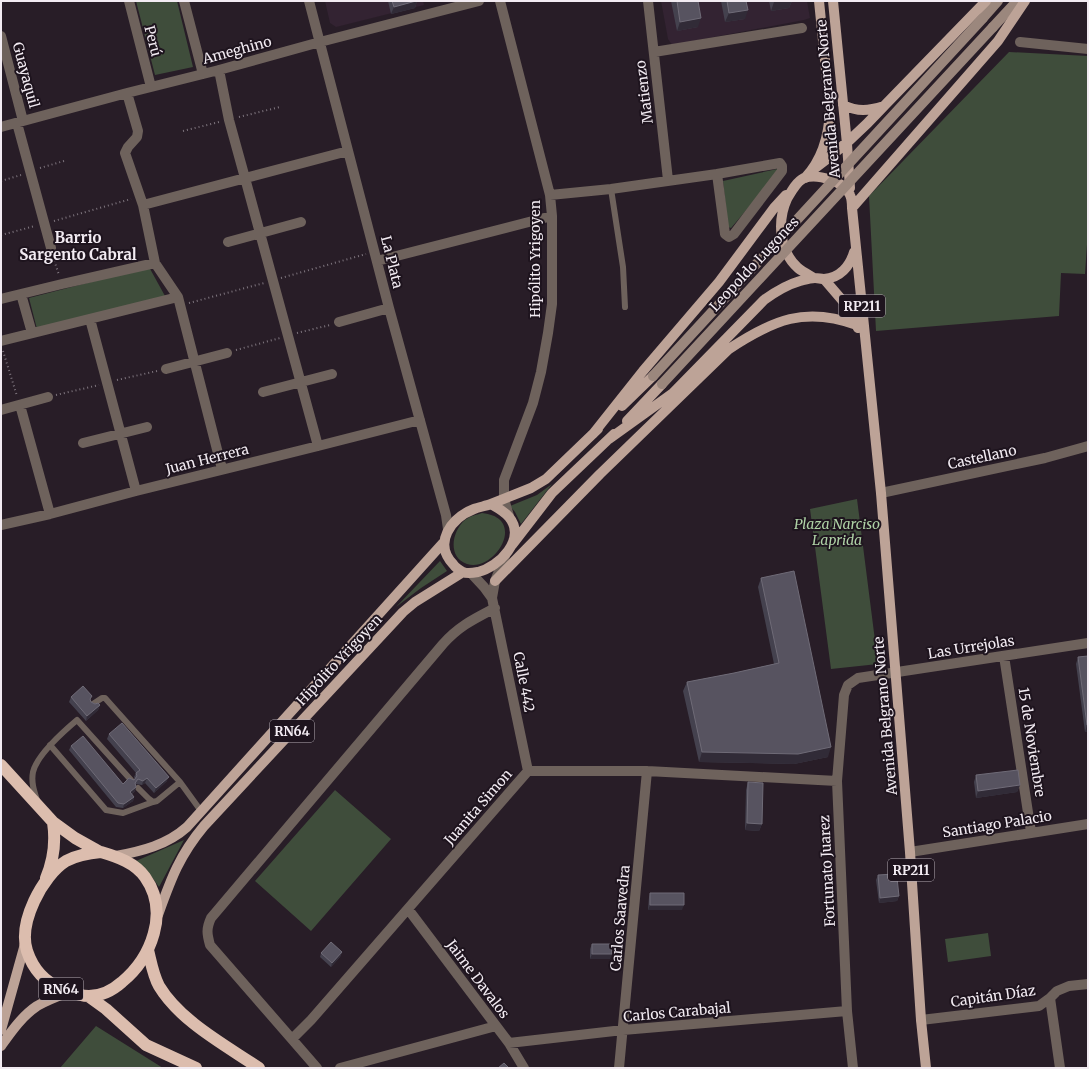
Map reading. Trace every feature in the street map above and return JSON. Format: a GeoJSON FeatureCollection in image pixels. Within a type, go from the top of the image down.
{"type":"FeatureCollection","features":[{"type":"Feature","properties":{"kind":"highway"},"geometry":{"type":"LineString","coordinates":[[1,764],[53,822],[75,838],[101,852]]}},
{"type":"Feature","properties":{"kind":"highway"},"geometry":{"type":"LineString","coordinates":[[43,886],[52,861],[55,844],[53,822]]}},
{"type":"Feature","properties":{"kind":"highway","name":"RN64"},"geometry":{"type":"LineString","coordinates":[[101,852],[116,856],[135,867],[145,877],[151,886],[155,900],[156,919],[148,950],[132,974],[106,993],[88,996],[69,992],[54,986],[38,973],[31,962],[25,944],[26,925],[30,912],[43,886],[56,870],[66,861],[82,855],[101,852]]}},
{"type":"Feature","properties":{"kind":"highway"},"geometry":{"type":"LineString","coordinates":[[148,950],[153,971],[159,985],[172,1003],[188,1019],[259,1068]]}},
{"type":"Feature","properties":{"kind":"highway"},"geometry":{"type":"LineString","coordinates":[[88,996],[106,1009],[146,1044],[196,1068]]}},
{"type":"Feature","properties":{"kind":"main road","name":"Avenida Belgrano Norte"},"geometry":{"type":"LineString","coordinates":[[805,178],[813,169],[824,148],[830,124],[820,1]]}},
{"type":"Feature","properties":{"kind":"main road","name":"Avenida Belgrano Norte"},"geometry":{"type":"LineString","coordinates":[[833,1],[847,144],[850,195]]}},
{"type":"Feature","properties":{"kind":"main road"},"geometry":{"type":"LineString","coordinates":[[813,169],[847,144],[866,126],[986,1]]}},
{"type":"Feature","properties":{"kind":"main road","name":"Leopoldo Lugones"},"geometry":{"type":"LineString","coordinates":[[492,504],[531,488],[546,479],[653,376],[998,1]]}},
{"type":"Feature","properties":{"kind":"main road","name":"Leopoldo Lugones"},"geometry":{"type":"LineString","coordinates":[[512,545],[552,493],[609,439],[662,384],[1017,1]]}},
{"type":"Feature","properties":{"kind":"main road"},"geometry":{"type":"LineString","coordinates":[[852,208],[998,41],[1025,1]]}},
{"type":"Feature","properties":{"kind":"main road"},"geometry":{"type":"LineString","coordinates":[[843,104],[851,108],[865,111],[884,106]]}},
{"type":"Feature","properties":{"kind":"main road"},"geometry":{"type":"LineString","coordinates":[[593,434],[643,371],[724,276],[774,208],[805,178],[828,178],[834,180],[850,195],[852,208],[855,249],[851,261],[844,270],[835,276],[824,279],[814,278],[798,282],[776,292],[764,300],[673,393],[609,439]]}},
{"type":"Feature","properties":{"kind":"main road"},"geometry":{"type":"LineString","coordinates":[[792,190],[783,209],[781,224],[784,246],[790,258],[798,268],[814,278]]}},
{"type":"Feature","properties":{"kind":"main road","name":"Avenida Belgrano Norte"},"geometry":{"type":"LineString","coordinates":[[855,249],[881,493],[910,852],[921,1020],[926,1068]]}},
{"type":"Feature","properties":{"kind":"main road","name":"Avenida Belgrano Norte"},"geometry":{"type":"LineString","coordinates":[[824,279],[848,306],[857,325],[868,362]]}},
{"type":"Feature","properties":{"kind":"main road"},"geometry":{"type":"LineString","coordinates":[[495,581],[600,474],[729,349],[754,333],[788,319],[808,316],[822,316],[840,319],[857,325]]}},
{"type":"Feature","properties":{"kind":"main road"},"geometry":{"type":"LineString","coordinates":[[719,358],[741,324]]}},
{"type":"Feature","properties":{"kind":"main road"},"geometry":{"type":"LineString","coordinates":[[492,504],[508,516]]}},
{"type":"Feature","properties":{"kind":"main road","name":"RN64"},"geometry":{"type":"LineString","coordinates":[[443,543],[448,529],[461,517],[472,510],[492,504]]}},
{"type":"Feature","properties":{"kind":"main road","name":"RN64"},"geometry":{"type":"LineString","coordinates":[[467,573],[491,567],[505,556],[512,545],[514,528],[512,521],[508,516]]}},
{"type":"Feature","properties":{"kind":"main road"},"geometry":{"type":"LineString","coordinates":[[443,543],[447,555],[453,564],[467,573]]}},
{"type":"Feature","properties":{"kind":"main road","name":"Hipólito Yrigoyen"},"geometry":{"type":"LineString","coordinates":[[116,856],[132,853],[166,842],[178,835],[443,543]]}},
{"type":"Feature","properties":{"kind":"main road","name":"Hipólito Yrigoyen"},"geometry":{"type":"LineString","coordinates":[[156,919],[176,866],[192,841],[204,826],[402,612],[415,602],[467,573]]}},
{"type":"Feature","properties":{"kind":"main road","name":"RN64"},"geometry":{"type":"LineString","coordinates":[[1,1030],[25,944]]}},
{"type":"Feature","properties":{"kind":"main road","name":"RN64"},"geometry":{"type":"LineString","coordinates":[[1,1046],[11,1031],[26,1014],[41,1004],[69,992]]}},
{"type":"Feature","properties":{"kind":"street","name":"Perú"},"geometry":{"type":"LineString","coordinates":[[129,1],[150,87]]}},
{"type":"Feature","properties":{"kind":"street"},"geometry":{"type":"LineString","coordinates":[[184,1],[203,74]]}},
{"type":"Feature","properties":{"kind":"street","name":"La Plata"},"geometry":{"type":"LineString","coordinates":[[309,1],[389,308],[446,515],[448,529]]}},
{"type":"Feature","properties":{"kind":"street","name":"Ameghino"},"geometry":{"type":"LineString","coordinates":[[1,127],[479,1]]}},
{"type":"Feature","properties":{"kind":"street","name":"Hipólito Yrigoyen"},"geometry":{"type":"LineString","coordinates":[[500,1],[550,195],[552,216],[552,304],[548,333],[541,372],[533,403],[504,480],[504,499],[508,516]]}},
{"type":"Feature","properties":{"kind":"street","name":"Matienzo"},"geometry":{"type":"LineString","coordinates":[[648,1],[668,180]]}},
{"type":"Feature","properties":{"kind":"street"},"geometry":{"type":"LineString","coordinates":[[654,52],[802,28]]}},
{"type":"Feature","properties":{"kind":"street","name":"Guayaquil"},"geometry":{"type":"LineString","coordinates":[[1,36],[44,224],[51,248]]}},
{"type":"Feature","properties":{"kind":"street"},"geometry":{"type":"LineString","coordinates":[[1020,42],[1088,49]]}},
{"type":"Feature","properties":{"kind":"street"},"geometry":{"type":"LineString","coordinates":[[219,70],[229,120],[244,178],[318,446]]}},
{"type":"Feature","properties":{"kind":"street"},"geometry":{"type":"LineString","coordinates":[[127,93],[138,131],[137,137],[125,152],[142,201],[155,263],[178,297],[222,469]]}},
{"type":"Feature","properties":{"kind":"street"},"geometry":{"type":"LineString","coordinates":[[142,201],[244,178],[348,151]]}},
{"type":"Feature","properties":{"kind":"street"},"geometry":{"type":"LineString","coordinates":[[550,195],[610,189],[780,164],[782,166],[782,171],[734,234],[729,237],[725,234],[717,174]]}},
{"type":"Feature","properties":{"kind":"street"},"geometry":{"type":"LineString","coordinates":[[377,261],[552,216]]}},
{"type":"Feature","properties":{"kind":"street"},"geometry":{"type":"LineString","coordinates":[[228,242],[301,222]]}},
{"type":"Feature","properties":{"kind":"street"},"geometry":{"type":"LineString","coordinates":[[1,300],[62,284],[155,263]]}},
{"type":"Feature","properties":{"kind":"street"},"geometry":{"type":"LineString","coordinates":[[21,294],[32,333]]}},
{"type":"Feature","properties":{"kind":"street"},"geometry":{"type":"LineString","coordinates":[[2,346],[32,333],[178,297]]}},
{"type":"Feature","properties":{"kind":"street"},"geometry":{"type":"LineString","coordinates":[[339,322],[389,308]]}},
{"type":"Feature","properties":{"kind":"street"},"geometry":{"type":"LineString","coordinates":[[90,319],[136,490]]}},
{"type":"Feature","properties":{"kind":"street"},"geometry":{"type":"LineString","coordinates":[[166,369],[227,353]]}},
{"type":"Feature","properties":{"kind":"street"},"geometry":{"type":"LineString","coordinates":[[263,392],[332,374]]}},
{"type":"Feature","properties":{"kind":"street"},"geometry":{"type":"LineString","coordinates":[[1,410],[48,397]]}},
{"type":"Feature","properties":{"kind":"street"},"geometry":{"type":"LineString","coordinates":[[20,405],[50,514]]}},
{"type":"Feature","properties":{"kind":"street","name":"Juan Herrera"},"geometry":{"type":"LineString","coordinates":[[1,524],[50,514],[136,490],[420,420]]}},
{"type":"Feature","properties":{"kind":"street"},"geometry":{"type":"LineString","coordinates":[[83,443],[147,427]]}},
{"type":"Feature","properties":{"kind":"street","name":"Castellano"},"geometry":{"type":"LineString","coordinates":[[881,493],[1046,458],[1088,446]]}},
{"type":"Feature","properties":{"kind":"street","name":"Calle 442"},"geometry":{"type":"LineString","coordinates":[[505,556],[495,581],[493,603],[528,771]]}},
{"type":"Feature","properties":{"kind":"street","name":"Calle 442"},"geometry":{"type":"LineString","coordinates":[[467,573],[484,587],[493,603]]}},
{"type":"Feature","properties":{"kind":"street"},"geometry":{"type":"LineString","coordinates":[[317,1068],[210,945],[206,934],[207,926],[211,918],[266,852],[443,644],[453,633],[493,603]]}},
{"type":"Feature","properties":{"kind":"street","name":"Las Urrejolas"},"geometry":{"type":"LineString","coordinates":[[858,678],[1088,643]]}},
{"type":"Feature","properties":{"kind":"street","name":"15 de Noviembre"},"geometry":{"type":"LineString","coordinates":[[1004,656],[1032,832]]}},
{"type":"Feature","properties":{"kind":"street","name":"Fortunato Juarez"},"geometry":{"type":"LineString","coordinates":[[853,1068],[847,1011],[837,781],[844,695],[848,685],[858,678]]}},
{"type":"Feature","properties":{"kind":"street","name":"Juanita Simon"},"geometry":{"type":"LineString","coordinates":[[292,1039],[311,1020],[528,771],[647,771],[837,781]]}},
{"type":"Feature","properties":{"kind":"street","name":"Carlos Saavedra"},"geometry":{"type":"LineString","coordinates":[[619,1068],[624,1030],[647,771]]}},
{"type":"Feature","properties":{"kind":"street","name":"Santiago Palacio"},"geometry":{"type":"LineString","coordinates":[[910,852],[1088,824]]}},
{"type":"Feature","properties":{"kind":"street","name":"Jaime Davalos"},"geometry":{"type":"LineString","coordinates":[[408,909],[509,1043],[524,1068]]}},
{"type":"Feature","properties":{"kind":"street","name":"Capitán Díaz"},"geometry":{"type":"LineString","coordinates":[[921,1020],[1039,1006],[1057,991],[1069,986],[1088,984]]}},
{"type":"Feature","properties":{"kind":"street"},"geometry":{"type":"LineString","coordinates":[[1050,998],[1060,1068]]}},
{"type":"Feature","properties":{"kind":"street","name":"Carlos Carabajal"},"geometry":{"type":"LineString","coordinates":[[509,1043],[624,1030],[847,1011]]}},
{"type":"Feature","properties":{"kind":"street"},"geometry":{"type":"LineString","coordinates":[[340,1068],[496,1026]]}},
{"type":"Feature","properties":{"kind":"lane"},"geometry":{"type":"LineString","coordinates":[[610,189],[623,268],[625,307]]}},
{"type":"Feature","properties":{"kind":"lane"},"geometry":{"type":"LineString","coordinates":[[93,704],[102,698],[105,698],[180,782],[200,811]]}},
{"type":"Feature","properties":{"kind":"lane"},"geometry":{"type":"LineString","coordinates":[[39,808],[33,785],[33,772],[35,766],[50,745],[79,718],[131,780]]}},
{"type":"Feature","properties":{"kind":"lane"},"geometry":{"type":"LineString","coordinates":[[50,745],[106,810],[123,813],[157,801],[180,782]]}},
{"type":"Feature","properties":{"kind":"lane"},"geometry":{"type":"LineString","coordinates":[[138,788],[153,802]]}},
{"type":"Feature","properties":{"kind":"path"},"geometry":{"type":"LineString","coordinates":[[1,235],[142,201]]}},
{"type":"Feature","properties":{"kind":"path"},"geometry":{"type":"LineString","coordinates":[[51,248],[62,284]]}},
{"type":"Feature","properties":{"kind":"path"},"geometry":{"type":"LineString","coordinates":[[2,346],[20,405]]}},
{"type":"Feature","properties":{"kind":"shaded area"},"geometry":{"type":"Polygon","coordinates":[[[325,1],[423,1],[424,5],[336,27],[330,23],[325,1]]]}},
{"type":"Feature","properties":{"kind":"shaded area"},"geometry":{"type":"Polygon","coordinates":[[[661,1],[807,1],[810,18],[672,45],[668,39],[661,1]]]}},
{"type":"Feature","properties":{"kind":"green space"},"geometry":{"type":"Polygon","coordinates":[[[136,1],[177,1],[193,67],[155,75],[136,1]]]}},
{"type":"Feature","properties":{"kind":"green space"},"geometry":{"type":"Polygon","coordinates":[[[1009,52],[1088,56],[1088,230],[1085,274],[1061,273],[1059,316],[876,331],[869,196],[1009,52]]]}},
{"type":"Feature","properties":{"kind":"green space"},"geometry":{"type":"Polygon","coordinates":[[[777,169],[777,174],[731,228],[728,227],[723,181],[777,169]]]}},
{"type":"Feature","properties":{"kind":"green space"},"geometry":{"type":"Polygon","coordinates":[[[149,267],[165,296],[37,329],[29,298],[149,267]]]}},
{"type":"Feature","properties":{"kind":"green space"},"geometry":{"type":"Polygon","coordinates":[[[552,484],[521,524],[510,506],[537,495],[552,484]]]}},
{"type":"Feature","properties":{"kind":"green space","name":"Plaza Narciso Laprida"},"geometry":{"type":"Polygon","coordinates":[[[857,499],[878,664],[831,669],[810,509],[857,499]]]}},
{"type":"Feature","properties":{"kind":"green space"},"geometry":{"type":"Polygon","coordinates":[[[482,513],[496,517],[503,524],[505,534],[502,544],[496,553],[487,561],[477,565],[467,564],[456,556],[454,550],[455,537],[457,531],[465,520],[482,513]]]}},
{"type":"Feature","properties":{"kind":"green space"},"geometry":{"type":"Polygon","coordinates":[[[440,561],[447,571],[396,607],[440,561]]]}},
{"type":"Feature","properties":{"kind":"green space"},"geometry":{"type":"Polygon","coordinates":[[[335,790],[391,839],[311,931],[255,881],[335,790]]]}},
{"type":"Feature","properties":{"kind":"green space"},"geometry":{"type":"Polygon","coordinates":[[[184,840],[159,887],[149,873],[136,861],[184,840]]]}},
{"type":"Feature","properties":{"kind":"green space"},"geometry":{"type":"Polygon","coordinates":[[[988,933],[991,956],[948,962],[945,939],[988,933]]]}},
{"type":"Feature","properties":{"kind":"green space"},"geometry":{"type":"Polygon","coordinates":[[[96,1026],[163,1068],[60,1068],[96,1026]]]}},
{"type":"Feature","properties":{"kind":"building"},"geometry":{"type":"Polygon","coordinates":[[[392,1],[416,1],[394,7],[392,1]]]}},
{"type":"Feature","properties":{"kind":"building"},"geometry":{"type":"Polygon","coordinates":[[[677,1],[698,1],[701,18],[680,22],[677,1]]]}},
{"type":"Feature","properties":{"kind":"building"},"geometry":{"type":"Polygon","coordinates":[[[727,1],[746,1],[748,10],[729,13],[727,1]]]}},
{"type":"Feature","properties":{"kind":"building"},"geometry":{"type":"Polygon","coordinates":[[[794,571],[831,747],[798,754],[702,752],[687,682],[779,663],[761,578],[794,571]]]}},
{"type":"Feature","properties":{"kind":"building"},"geometry":{"type":"Polygon","coordinates":[[[1088,656],[1088,725],[1087,725],[1078,657],[1088,656]]]}},
{"type":"Feature","properties":{"kind":"building"},"geometry":{"type":"Polygon","coordinates":[[[83,686],[92,696],[90,699],[91,702],[95,704],[98,703],[100,705],[87,716],[71,697],[83,686]]]}},
{"type":"Feature","properties":{"kind":"building"},"geometry":{"type":"Polygon","coordinates":[[[122,723],[169,777],[156,788],[147,778],[143,781],[138,779],[135,783],[136,787],[130,792],[134,797],[124,804],[118,803],[71,746],[83,736],[123,784],[129,778],[134,780],[137,776],[136,773],[140,770],[109,734],[122,723]]]}},
{"type":"Feature","properties":{"kind":"building"},"geometry":{"type":"Polygon","coordinates":[[[1018,770],[1020,785],[978,791],[976,775],[1018,770]]]}},
{"type":"Feature","properties":{"kind":"building"},"geometry":{"type":"Polygon","coordinates":[[[748,782],[763,783],[762,824],[747,823],[748,782]]]}},
{"type":"Feature","properties":{"kind":"building"},"geometry":{"type":"Polygon","coordinates":[[[894,874],[895,878],[897,878],[899,896],[880,898],[878,875],[894,874]]]}},
{"type":"Feature","properties":{"kind":"building"},"geometry":{"type":"Polygon","coordinates":[[[650,893],[684,893],[684,905],[650,905],[650,893]]]}},
{"type":"Feature","properties":{"kind":"building"},"geometry":{"type":"Polygon","coordinates":[[[331,942],[342,952],[332,963],[321,953],[331,942]]]}},
{"type":"Feature","properties":{"kind":"building"},"geometry":{"type":"Polygon","coordinates":[[[592,944],[611,944],[612,954],[592,954],[592,944]]]}},
{"type":"Feature","properties":{"kind":"building"},"geometry":{"type":"Polygon","coordinates":[[[504,1063],[509,1068],[498,1068],[504,1063]]]}},
{"type":"Feature","properties":{"kind":"district","name":"Barrio Sargento Cabral"},"geometry":{"type":"Point","coordinates":[78,246]}}]}
